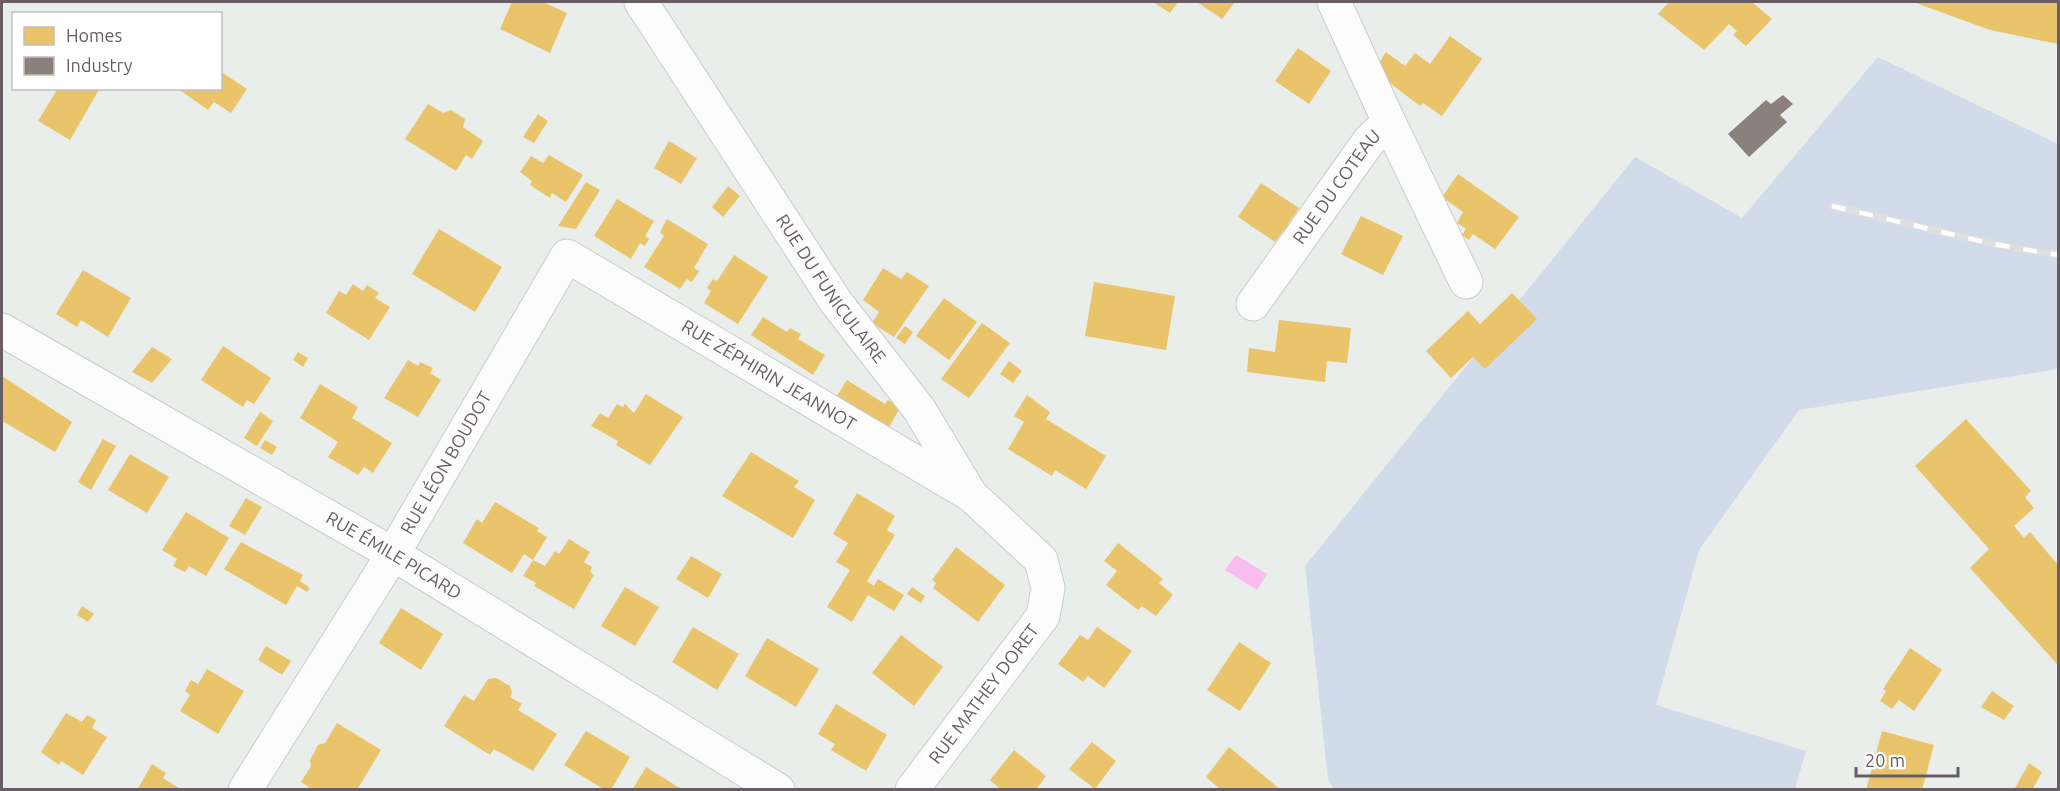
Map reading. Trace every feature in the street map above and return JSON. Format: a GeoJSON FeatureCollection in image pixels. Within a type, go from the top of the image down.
{"type":"FeatureCollection","features":[{"type":"Feature","properties":{"kind":"street","name":"RUE DU FUNICULAIRE"},"geometry":{"type":"LineString","coordinates":[[641,2],[836,302],[919,409],[971,495],[1041,560]]}},
{"type":"Feature","properties":{"kind":"street","name":"RUE DU COTEAU"},"geometry":{"type":"LineString","coordinates":[[1253,304],[1369,141],[1389,122],[1334,2]]}},
{"type":"Feature","properties":{"kind":"street"},"geometry":{"type":"LineString","coordinates":[[1389,122],[1466,282]]}},
{"type":"Feature","properties":{"kind":"street","name":"RUE ZÉPHIRIN JEANNOT"},"geometry":{"type":"LineString","coordinates":[[567,256],[971,495]]}},
{"type":"Feature","properties":{"kind":"street","name":"RUE LÉON BOUDOT"},"geometry":{"type":"LineString","coordinates":[[245,789],[393,554],[567,256]]}},
{"type":"Feature","properties":{"kind":"street","name":"RUE ÉMILE PICARD"},"geometry":{"type":"LineString","coordinates":[[2,330],[393,554],[778,789]]}},
{"type":"Feature","properties":{"kind":"street","name":"RUE MATHEY DORET"},"geometry":{"type":"LineString","coordinates":[[912,789],[1043,616],[1048,588],[1041,560]]}},
{"type":"Feature","properties":{"kind":"shaded area"},"geometry":{"type":"Polygon","coordinates":[[[1878,57],[2058,144],[2058,369],[1799,410],[1699,550],[1656,705],[1806,751],[1795,789],[1334,789],[1328,779],[1305,566],[1635,157],[1742,218],[1878,57]]]}},
{"type":"Feature","properties":{"kind":"shaded area"},"geometry":{"type":"Polygon","coordinates":[[[1236,555],[1267,574],[1257,590],[1225,570],[1236,555]]]}},
{"type":"Feature","properties":{"kind":"building: Homes"},"geometry":{"type":"Polygon","coordinates":[[[512,2],[543,2],[567,13],[550,53],[500,29],[512,2]]]}},
{"type":"Feature","properties":{"kind":"building: Homes"},"geometry":{"type":"Polygon","coordinates":[[[1153,2],[1178,2],[1170,13],[1153,2]]]}},
{"type":"Feature","properties":{"kind":"building: Homes"},"geometry":{"type":"Polygon","coordinates":[[[1197,2],[1235,2],[1222,19],[1197,2]]]}},
{"type":"Feature","properties":{"kind":"building: Homes"},"geometry":{"type":"Polygon","coordinates":[[[1669,2],[1752,2],[1772,19],[1746,46],[1733,35],[1737,31],[1729,24],[1704,50],[1658,14],[1669,2]]]}},
{"type":"Feature","properties":{"kind":"building: Homes"},"geometry":{"type":"Polygon","coordinates":[[[1913,2],[2058,2],[2058,44],[1990,30],[1913,2]]]}},
{"type":"Feature","properties":{"kind":"building: Homes"},"geometry":{"type":"Polygon","coordinates":[[[1450,36],[1482,59],[1442,116],[1423,103],[1420,106],[1374,71],[1386,52],[1405,66],[1415,53],[1430,64],[1450,36]]]}},
{"type":"Feature","properties":{"kind":"building: Homes"},"geometry":{"type":"Polygon","coordinates":[[[1298,48],[1331,71],[1309,104],[1275,81],[1298,48]]]}},
{"type":"Feature","properties":{"kind":"building: Homes"},"geometry":{"type":"Polygon","coordinates":[[[222,72],[247,89],[231,113],[214,102],[208,110],[180,90],[222,90],[222,72]]]}},
{"type":"Feature","properties":{"kind":"building: Homes"},"geometry":{"type":"Polygon","coordinates":[[[57,90],[99,90],[70,140],[38,121],[57,90]]]}},
{"type":"Feature","properties":{"kind":"building: Homes"},"geometry":{"type":"Polygon","coordinates":[[[428,104],[443,113],[451,110],[465,119],[463,127],[483,141],[472,159],[466,155],[456,171],[405,139],[428,104]]]}},
{"type":"Feature","properties":{"kind":"building: Homes"},"geometry":{"type":"Polygon","coordinates":[[[538,114],[548,121],[534,143],[523,137],[538,114]]]}},
{"type":"Feature","properties":{"kind":"building: Homes"},"geometry":{"type":"Polygon","coordinates":[[[669,141],[697,158],[681,184],[654,168],[669,141]]]}},
{"type":"Feature","properties":{"kind":"building: Homes"},"geometry":{"type":"Polygon","coordinates":[[[549,155],[583,175],[566,202],[552,193],[550,198],[530,185],[532,181],[520,172],[531,156],[543,163],[549,155]]]}},
{"type":"Feature","properties":{"kind":"building: Homes"},"geometry":{"type":"Polygon","coordinates":[[[1458,174],[1519,217],[1495,249],[1473,234],[1469,240],[1462,235],[1466,229],[1457,223],[1463,212],[1442,197],[1458,174]]]}},
{"type":"Feature","properties":{"kind":"building: Homes"},"geometry":{"type":"Polygon","coordinates":[[[586,182],[600,190],[576,229],[558,226],[586,182]]]}},
{"type":"Feature","properties":{"kind":"building: Homes"},"geometry":{"type":"Polygon","coordinates":[[[1261,183],[1299,208],[1288,224],[1293,229],[1289,235],[1283,231],[1275,242],[1238,217],[1261,183]]]}},
{"type":"Feature","properties":{"kind":"building: Homes"},"geometry":{"type":"Polygon","coordinates":[[[728,186],[740,196],[723,217],[712,207],[728,186]]]}},
{"type":"Feature","properties":{"kind":"building: Homes"},"geometry":{"type":"Polygon","coordinates":[[[617,199],[654,221],[645,236],[649,239],[645,246],[640,243],[631,259],[594,236],[617,199]]]}},
{"type":"Feature","properties":{"kind":"building: Homes"},"geometry":{"type":"Polygon","coordinates":[[[1361,216],[1403,236],[1383,275],[1341,254],[1361,216]]]}},
{"type":"Feature","properties":{"kind":"building: Homes"},"geometry":{"type":"Polygon","coordinates":[[[667,219],[708,244],[694,268],[699,271],[692,282],[687,279],[680,289],[644,267],[664,236],[660,232],[667,219]]]}},
{"type":"Feature","properties":{"kind":"building: Homes"},"geometry":{"type":"Polygon","coordinates":[[[439,229],[502,267],[475,312],[412,274],[439,229]]]}},
{"type":"Feature","properties":{"kind":"building: Homes"},"geometry":{"type":"Polygon","coordinates":[[[734,255],[768,277],[738,324],[704,303],[711,291],[707,288],[713,279],[717,281],[734,255]]]}},
{"type":"Feature","properties":{"kind":"building: Homes"},"geometry":{"type":"Polygon","coordinates":[[[883,268],[901,279],[907,272],[929,286],[894,337],[872,323],[879,312],[863,300],[883,268]]]}},
{"type":"Feature","properties":{"kind":"building: Homes"},"geometry":{"type":"Polygon","coordinates":[[[83,270],[131,298],[108,337],[81,320],[77,327],[56,314],[83,270]]]}},
{"type":"Feature","properties":{"kind":"building: Homes"},"geometry":{"type":"Polygon","coordinates":[[[1094,282],[1175,296],[1166,350],[1085,336],[1094,282]]]}},
{"type":"Feature","properties":{"kind":"building: Homes"},"geometry":{"type":"Polygon","coordinates":[[[353,284],[363,291],[367,285],[379,293],[375,298],[390,307],[369,340],[326,313],[339,291],[346,295],[353,284]]]}},
{"type":"Feature","properties":{"kind":"building: Homes"},"geometry":{"type":"Polygon","coordinates":[[[1512,293],[1537,319],[1485,369],[1473,357],[1451,378],[1426,351],[1468,311],[1480,324],[1512,293]]]}},
{"type":"Feature","properties":{"kind":"building: Homes"},"geometry":{"type":"Polygon","coordinates":[[[944,298],[977,322],[949,360],[916,336],[944,298]]]}},
{"type":"Feature","properties":{"kind":"building: Homes"},"geometry":{"type":"Polygon","coordinates":[[[763,317],[787,332],[790,328],[801,334],[798,339],[825,355],[813,375],[751,335],[763,317]]]}},
{"type":"Feature","properties":{"kind":"building: Homes"},"geometry":{"type":"Polygon","coordinates":[[[1279,320],[1351,328],[1347,363],[1327,361],[1325,382],[1247,372],[1249,348],[1275,352],[1279,320]]]}},
{"type":"Feature","properties":{"kind":"building: Homes"},"geometry":{"type":"Polygon","coordinates":[[[982,323],[1010,343],[969,398],[941,379],[982,323]]]}},
{"type":"Feature","properties":{"kind":"building: Homes"},"geometry":{"type":"Polygon","coordinates":[[[905,326],[913,332],[905,344],[896,338],[905,326]]]}},
{"type":"Feature","properties":{"kind":"building: Homes"},"geometry":{"type":"Polygon","coordinates":[[[223,346],[271,378],[254,404],[247,400],[243,407],[201,380],[223,346]]]}},
{"type":"Feature","properties":{"kind":"building: Homes"},"geometry":{"type":"Polygon","coordinates":[[[152,347],[172,359],[152,383],[132,372],[152,347]]]}},
{"type":"Feature","properties":{"kind":"building: Homes"},"geometry":{"type":"Polygon","coordinates":[[[298,352],[308,358],[303,367],[293,360],[298,352]]]}},
{"type":"Feature","properties":{"kind":"building: Homes"},"geometry":{"type":"Polygon","coordinates":[[[408,360],[418,366],[420,362],[433,368],[430,373],[441,380],[418,417],[384,398],[408,360]]]}},
{"type":"Feature","properties":{"kind":"building: Homes"},"geometry":{"type":"Polygon","coordinates":[[[1009,361],[1022,371],[1013,383],[1000,374],[1009,361]]]}},
{"type":"Feature","properties":{"kind":"building: Homes"},"geometry":{"type":"Polygon","coordinates":[[[2,376],[72,422],[55,452],[2,421],[2,376]]]}},
{"type":"Feature","properties":{"kind":"building: Homes"},"geometry":{"type":"Polygon","coordinates":[[[847,380],[885,404],[888,400],[900,408],[887,431],[835,399],[847,380]]]}},
{"type":"Feature","properties":{"kind":"building: Homes"},"geometry":{"type":"Polygon","coordinates":[[[320,384],[358,407],[352,418],[392,443],[373,473],[364,467],[358,475],[328,457],[338,442],[300,418],[320,384]]]}},
{"type":"Feature","properties":{"kind":"building: Homes"},"geometry":{"type":"Polygon","coordinates":[[[646,394],[683,417],[650,465],[616,445],[618,441],[591,426],[600,413],[608,418],[617,404],[623,407],[625,404],[634,413],[646,394]]]}},
{"type":"Feature","properties":{"kind":"building: Homes"},"geometry":{"type":"Polygon","coordinates":[[[1027,395],[1050,412],[1046,419],[1106,456],[1086,489],[1055,470],[1052,476],[1008,449],[1024,422],[1014,416],[1027,395]]]}},
{"type":"Feature","properties":{"kind":"building: Homes"},"geometry":{"type":"Polygon","coordinates":[[[260,412],[273,421],[257,446],[244,438],[260,412]]]}},
{"type":"Feature","properties":{"kind":"building: Homes"},"geometry":{"type":"Polygon","coordinates":[[[1966,419],[2031,491],[2025,497],[2034,508],[2014,526],[2024,538],[2030,532],[2058,565],[2058,665],[1970,568],[1989,549],[1915,466],[1966,419]]]}},
{"type":"Feature","properties":{"kind":"building: Homes"},"geometry":{"type":"Polygon","coordinates":[[[103,439],[116,446],[91,490],[78,482],[103,439]]]}},
{"type":"Feature","properties":{"kind":"building: Homes"},"geometry":{"type":"Polygon","coordinates":[[[265,440],[277,447],[272,455],[260,448],[265,440]]]}},
{"type":"Feature","properties":{"kind":"building: Homes"},"geometry":{"type":"Polygon","coordinates":[[[751,452],[799,481],[794,487],[815,500],[793,538],[722,496],[751,452]]]}},
{"type":"Feature","properties":{"kind":"building: Homes"},"geometry":{"type":"Polygon","coordinates":[[[130,454],[169,477],[147,513],[108,490],[130,454]]]}},
{"type":"Feature","properties":{"kind":"building: Homes"},"geometry":{"type":"Polygon","coordinates":[[[857,493],[895,516],[887,530],[895,535],[867,581],[874,586],[878,579],[904,595],[894,611],[868,595],[852,622],[827,607],[850,570],[836,562],[848,543],[833,534],[857,493]]]}},
{"type":"Feature","properties":{"kind":"building: Homes"},"geometry":{"type":"Polygon","coordinates":[[[246,498],[262,507],[245,535],[229,526],[246,498]]]}},
{"type":"Feature","properties":{"kind":"building: Homes"},"geometry":{"type":"Polygon","coordinates":[[[495,502],[539,528],[537,531],[547,537],[533,560],[524,554],[512,573],[463,543],[477,519],[482,523],[495,502]]]}},
{"type":"Feature","properties":{"kind":"building: Homes"},"geometry":{"type":"Polygon","coordinates":[[[186,512],[229,538],[206,576],[189,566],[185,572],[173,566],[177,559],[162,550],[186,512]]]}},
{"type":"Feature","properties":{"kind":"building: Homes"},"geometry":{"type":"Polygon","coordinates":[[[569,539],[590,552],[584,562],[592,567],[590,572],[594,575],[574,609],[534,586],[536,583],[523,576],[533,560],[545,566],[555,551],[559,554],[569,539]]]}},
{"type":"Feature","properties":{"kind":"building: Homes"},"geometry":{"type":"Polygon","coordinates":[[[241,542],[303,575],[300,581],[310,588],[307,592],[297,586],[286,605],[224,569],[241,542]]]}},
{"type":"Feature","properties":{"kind":"building: Homes"},"geometry":{"type":"Polygon","coordinates":[[[1118,543],[1163,579],[1159,583],[1173,595],[1156,616],[1142,606],[1138,610],[1106,585],[1117,571],[1104,561],[1118,543]]]}},
{"type":"Feature","properties":{"kind":"building: Homes"},"geometry":{"type":"Polygon","coordinates":[[[956,547],[1005,585],[978,622],[933,588],[936,583],[932,580],[956,547]]]}},
{"type":"Feature","properties":{"kind":"building: Homes"},"geometry":{"type":"Polygon","coordinates":[[[691,556],[722,574],[708,598],[676,579],[691,556]]]}},
{"type":"Feature","properties":{"kind":"building: Homes"},"geometry":{"type":"Polygon","coordinates":[[[625,587],[659,607],[635,646],[601,626],[625,587]]]}},
{"type":"Feature","properties":{"kind":"building: Homes"},"geometry":{"type":"Polygon","coordinates":[[[912,587],[925,596],[921,603],[907,594],[912,587]]]}},
{"type":"Feature","properties":{"kind":"building: Homes"},"geometry":{"type":"Polygon","coordinates":[[[82,606],[94,614],[88,622],[77,615],[82,606]]]}},
{"type":"Feature","properties":{"kind":"building: Homes"},"geometry":{"type":"Polygon","coordinates":[[[401,608],[443,634],[421,670],[379,643],[401,608]]]}},
{"type":"Feature","properties":{"kind":"building: Homes"},"geometry":{"type":"Polygon","coordinates":[[[693,627],[739,654],[717,690],[672,662],[693,627]]]}},
{"type":"Feature","properties":{"kind":"building: Homes"},"geometry":{"type":"Polygon","coordinates":[[[1097,627],[1132,651],[1104,688],[1088,676],[1083,682],[1058,664],[1080,635],[1088,640],[1097,627]]]}},
{"type":"Feature","properties":{"kind":"building: Homes"},"geometry":{"type":"Polygon","coordinates":[[[901,635],[943,667],[914,706],[872,673],[901,635]]]}},
{"type":"Feature","properties":{"kind":"building: Homes"},"geometry":{"type":"Polygon","coordinates":[[[767,638],[819,669],[796,707],[745,676],[767,638]]]}},
{"type":"Feature","properties":{"kind":"building: Homes"},"geometry":{"type":"Polygon","coordinates":[[[1239,642],[1271,663],[1240,711],[1207,690],[1239,642]]]}},
{"type":"Feature","properties":{"kind":"building: Homes"},"geometry":{"type":"Polygon","coordinates":[[[266,646],[291,661],[282,675],[258,660],[266,646]]]}},
{"type":"Feature","properties":{"kind":"building: Homes"},"geometry":{"type":"Polygon","coordinates":[[[1910,648],[1942,670],[1914,711],[1899,700],[1892,709],[1880,701],[1886,691],[1883,689],[1910,648]]]}},
{"type":"Feature","properties":{"kind":"building: Homes"},"geometry":{"type":"Polygon","coordinates":[[[207,669],[244,691],[218,734],[180,711],[190,695],[185,691],[191,680],[198,684],[207,669]]]}},
{"type":"Feature","properties":{"kind":"building: Homes"},"geometry":{"type":"Polygon","coordinates":[[[496,678],[510,686],[512,693],[510,697],[522,704],[518,710],[557,734],[533,771],[494,749],[490,755],[444,726],[464,695],[474,701],[488,679],[496,678]]]}},
{"type":"Feature","properties":{"kind":"building: Homes"},"geometry":{"type":"Polygon","coordinates":[[[1992,691],[2014,706],[2004,720],[1981,707],[1992,691]]]}},
{"type":"Feature","properties":{"kind":"building: Homes"},"geometry":{"type":"Polygon","coordinates":[[[836,704],[887,735],[866,771],[831,750],[835,744],[818,734],[836,704]]]}},
{"type":"Feature","properties":{"kind":"building: Homes"},"geometry":{"type":"Polygon","coordinates":[[[66,713],[82,722],[87,715],[96,720],[92,728],[107,737],[83,775],[61,761],[59,765],[41,752],[66,713]]]}},
{"type":"Feature","properties":{"kind":"building: Homes"},"geometry":{"type":"Polygon","coordinates":[[[337,723],[381,750],[357,790],[313,790],[301,782],[311,766],[310,760],[318,745],[325,743],[337,723]]]}},
{"type":"Feature","properties":{"kind":"building: Homes"},"geometry":{"type":"Polygon","coordinates":[[[586,731],[630,757],[611,790],[605,790],[564,765],[586,731]]]}},
{"type":"Feature","properties":{"kind":"building: Homes"},"geometry":{"type":"Polygon","coordinates":[[[1882,731],[1934,745],[1922,790],[1866,790],[1882,731]]]}},
{"type":"Feature","properties":{"kind":"building: Homes"},"geometry":{"type":"Polygon","coordinates":[[[1092,742],[1116,761],[1095,789],[1069,769],[1092,742]]]}},
{"type":"Feature","properties":{"kind":"building: Homes"},"geometry":{"type":"Polygon","coordinates":[[[1229,747],[1281,790],[1221,790],[1206,777],[1229,747]]]}},
{"type":"Feature","properties":{"kind":"building: Homes"},"geometry":{"type":"Polygon","coordinates":[[[1014,750],[1046,776],[1036,790],[1001,790],[990,780],[1014,750]]]}},
{"type":"Feature","properties":{"kind":"building: Homes"},"geometry":{"type":"Polygon","coordinates":[[[2029,763],[2042,772],[2032,790],[2014,790],[2029,763]]]}},
{"type":"Feature","properties":{"kind":"building: Homes"},"geometry":{"type":"Polygon","coordinates":[[[152,764],[166,773],[163,778],[182,790],[137,790],[152,764]]]}},
{"type":"Feature","properties":{"kind":"building: Homes"},"geometry":{"type":"Polygon","coordinates":[[[646,767],[683,790],[632,790],[646,767]]]}},
{"type":"Feature","properties":{"kind":"building: Industry"},"geometry":{"type":"Polygon","coordinates":[[[1783,95],[1793,104],[1780,115],[1787,122],[1749,157],[1728,134],[1766,100],[1771,104],[1783,95]]]}},
{"type":"Feature","properties":{"kind":"railway"},"geometry":{"type":"LineString","coordinates":[[1832,206],[1993,244],[2058,255]]}}]}
